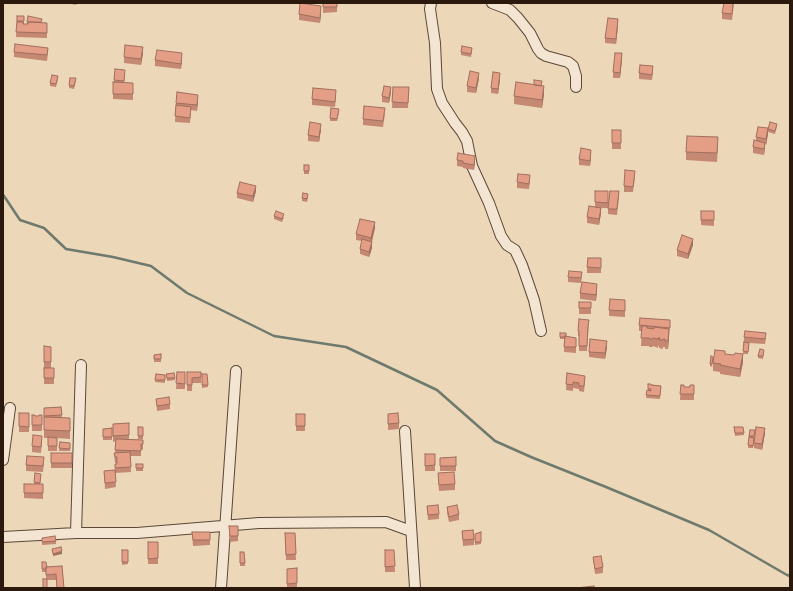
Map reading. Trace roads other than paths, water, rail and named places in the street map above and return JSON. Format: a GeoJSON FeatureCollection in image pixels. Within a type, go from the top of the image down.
{"type":"FeatureCollection","features":[{"type":"Feature","properties":{"kind":"street"},"geometry":{"type":"LineString","coordinates":[[431,3],[430,9],[435,43],[436,89],[442,103],[467,141],[472,166],[489,203],[501,236],[507,245],[515,250],[522,265],[534,300],[541,331]]}},
{"type":"Feature","properties":{"kind":"street"},"geometry":{"type":"LineString","coordinates":[[492,3],[510,10],[518,18],[530,33],[541,53],[546,56],[568,62],[573,66],[576,76],[576,87]]}},
{"type":"Feature","properties":{"kind":"street"},"geometry":{"type":"LineString","coordinates":[[76,533],[81,365]]}},
{"type":"Feature","properties":{"kind":"street"},"geometry":{"type":"LineString","coordinates":[[221,588],[236,372]]}},
{"type":"Feature","properties":{"kind":"street"},"geometry":{"type":"LineString","coordinates":[[3,460],[10,408]]}},
{"type":"Feature","properties":{"kind":"street"},"geometry":{"type":"LineString","coordinates":[[405,431],[415,588]]}},
{"type":"Feature","properties":{"kind":"street"},"geometry":{"type":"LineString","coordinates":[[3,537],[76,533],[137,533],[259,524],[386,522],[411,531]]}},
{"type":"Feature","properties":{"kind":"waterway"},"geometry":{"type":"LineString","coordinates":[[3,195],[20,220],[44,228],[66,249],[113,257],[151,266],[187,293],[274,336],[346,347],[437,390],[495,441],[709,530],[790,576]]}}]}
